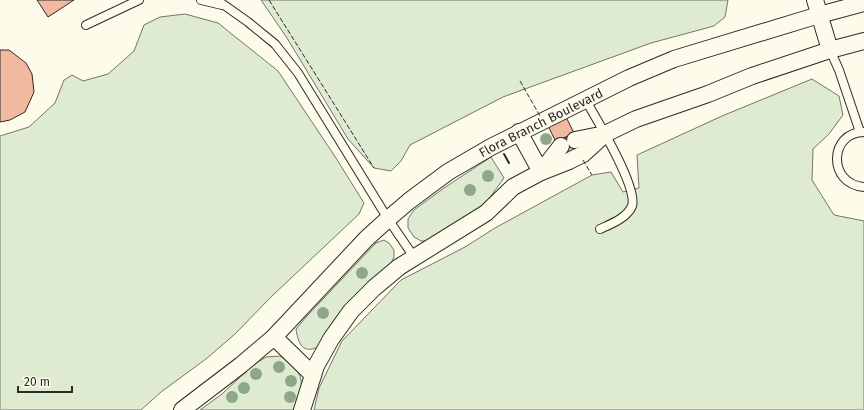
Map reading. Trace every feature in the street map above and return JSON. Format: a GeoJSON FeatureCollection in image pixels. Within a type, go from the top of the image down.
{"type":"FeatureCollection","features":[{"type":"Feature","properties":{"kind":"street","name":"Flora Branch Boulevard"},"geometry":{"type":"LineString","coordinates":[[182,410],[241,365],[274,336],[366,239],[409,201],[448,172],[519,132],[585,99],[674,59],[817,7],[861,2]]}},
{"type":"Feature","properties":{"kind":"street"},"geometry":{"type":"LineString","coordinates":[[817,7],[830,50]]}},
{"type":"Feature","properties":{"kind":"street"},"geometry":{"type":"LineString","coordinates":[[541,172],[568,143],[605,134],[636,119],[708,94],[752,76],[830,50],[864,41]]}},
{"type":"Feature","properties":{"kind":"street"},"geometry":{"type":"LineString","coordinates":[[519,132],[541,172]]}},
{"type":"Feature","properties":{"kind":"street"},"geometry":{"type":"LineString","coordinates":[[302,410],[316,366],[331,339],[351,311],[374,288],[399,267],[486,213],[513,187],[541,172],[582,154],[605,134]]}},
{"type":"Feature","properties":{"kind":"street"},"geometry":{"type":"LineString","coordinates":[[274,336],[313,375]]}},
{"type":"Feature","properties":{"kind":"lane"},"geometry":{"type":"LineString","coordinates":[[86,25],[139,0]]}},
{"type":"Feature","properties":{"kind":"lane"},"geometry":{"type":"LineString","coordinates":[[201,0],[224,6]]}},
{"type":"Feature","properties":{"kind":"lane"},"geometry":{"type":"LineString","coordinates":[[217,0],[248,22],[275,44],[298,73],[388,219],[414,257]]}},
{"type":"Feature","properties":{"kind":"lane"},"geometry":{"type":"LineString","coordinates":[[830,50],[862,132],[851,135],[843,141],[836,158],[838,168],[842,176],[849,183],[857,187],[864,188]]}},
{"type":"Feature","properties":{"kind":"lane"},"geometry":{"type":"LineString","coordinates":[[585,99],[605,134],[629,182],[633,197],[632,206],[627,214],[600,229]]}},
{"type":"Feature","properties":{"kind":"green space"},"geometry":{"type":"Polygon","coordinates":[[[261,0],[728,0],[725,17],[714,26],[651,43],[503,97],[410,145],[401,161],[391,171],[374,168],[348,139],[287,38],[261,0]]]}},
{"type":"Feature","properties":{"kind":"green space"},"geometry":{"type":"Polygon","coordinates":[[[185,14],[218,23],[278,71],[364,203],[359,214],[272,296],[235,334],[206,359],[161,392],[141,410],[0,410],[0,136],[29,127],[55,103],[64,80],[72,75],[83,81],[108,74],[134,51],[144,25],[160,17],[185,14]]]}},
{"type":"Feature","properties":{"kind":"green space"},"geometry":{"type":"Polygon","coordinates":[[[812,79],[839,96],[843,115],[829,134],[813,149],[812,180],[834,215],[864,221],[864,410],[314,410],[319,388],[342,341],[401,280],[465,247],[495,228],[592,175],[611,172],[623,192],[639,188],[637,155],[722,116],[812,79]]]}},
{"type":"Feature","properties":{"kind":"green space"},"geometry":{"type":"Polygon","coordinates":[[[491,157],[504,178],[488,200],[474,212],[429,241],[421,241],[414,237],[408,228],[408,219],[414,210],[491,157]]]}},
{"type":"Feature","properties":{"kind":"green space"},"geometry":{"type":"Polygon","coordinates":[[[384,240],[389,243],[394,250],[394,257],[390,265],[374,277],[351,299],[318,347],[309,349],[302,346],[298,339],[296,329],[376,243],[384,240]]]}},
{"type":"Feature","properties":{"kind":"green space"},"geometry":{"type":"Polygon","coordinates":[[[280,356],[295,368],[301,379],[301,392],[296,410],[200,410],[222,394],[252,366],[266,357],[280,356]]]}},
{"type":"Feature","properties":{"kind":"building"},"geometry":{"type":"Polygon","coordinates":[[[37,0],[74,0],[48,17],[37,0]]]}},
{"type":"Feature","properties":{"kind":"building"},"geometry":{"type":"Polygon","coordinates":[[[0,50],[9,50],[26,63],[32,74],[34,92],[25,112],[10,120],[0,122],[0,50]]]}},
{"type":"Feature","properties":{"kind":"building"},"geometry":{"type":"Polygon","coordinates":[[[566,117],[574,133],[556,142],[548,126],[566,117]]]}},
{"type":"Feature","properties":{"kind":"building"},"geometry":{"type":"Polygon","coordinates":[[[572,134],[580,149],[566,157],[558,141],[572,134]]]}},
{"type":"Feature","properties":{"kind":"fence"},"geometry":{"type":"LineString","coordinates":[[269,0],[374,168]]}},
{"type":"Feature","properties":{"kind":"fence"},"geometry":{"type":"LineString","coordinates":[[520,81],[540,116]]}},
{"type":"Feature","properties":{"kind":"fence"},"geometry":{"type":"LineString","coordinates":[[583,160],[592,175]]}},
{"type":"Feature","properties":{"kind":"wall"},"geometry":{"type":"LineString","coordinates":[[504,154],[509,163]]}}]}
